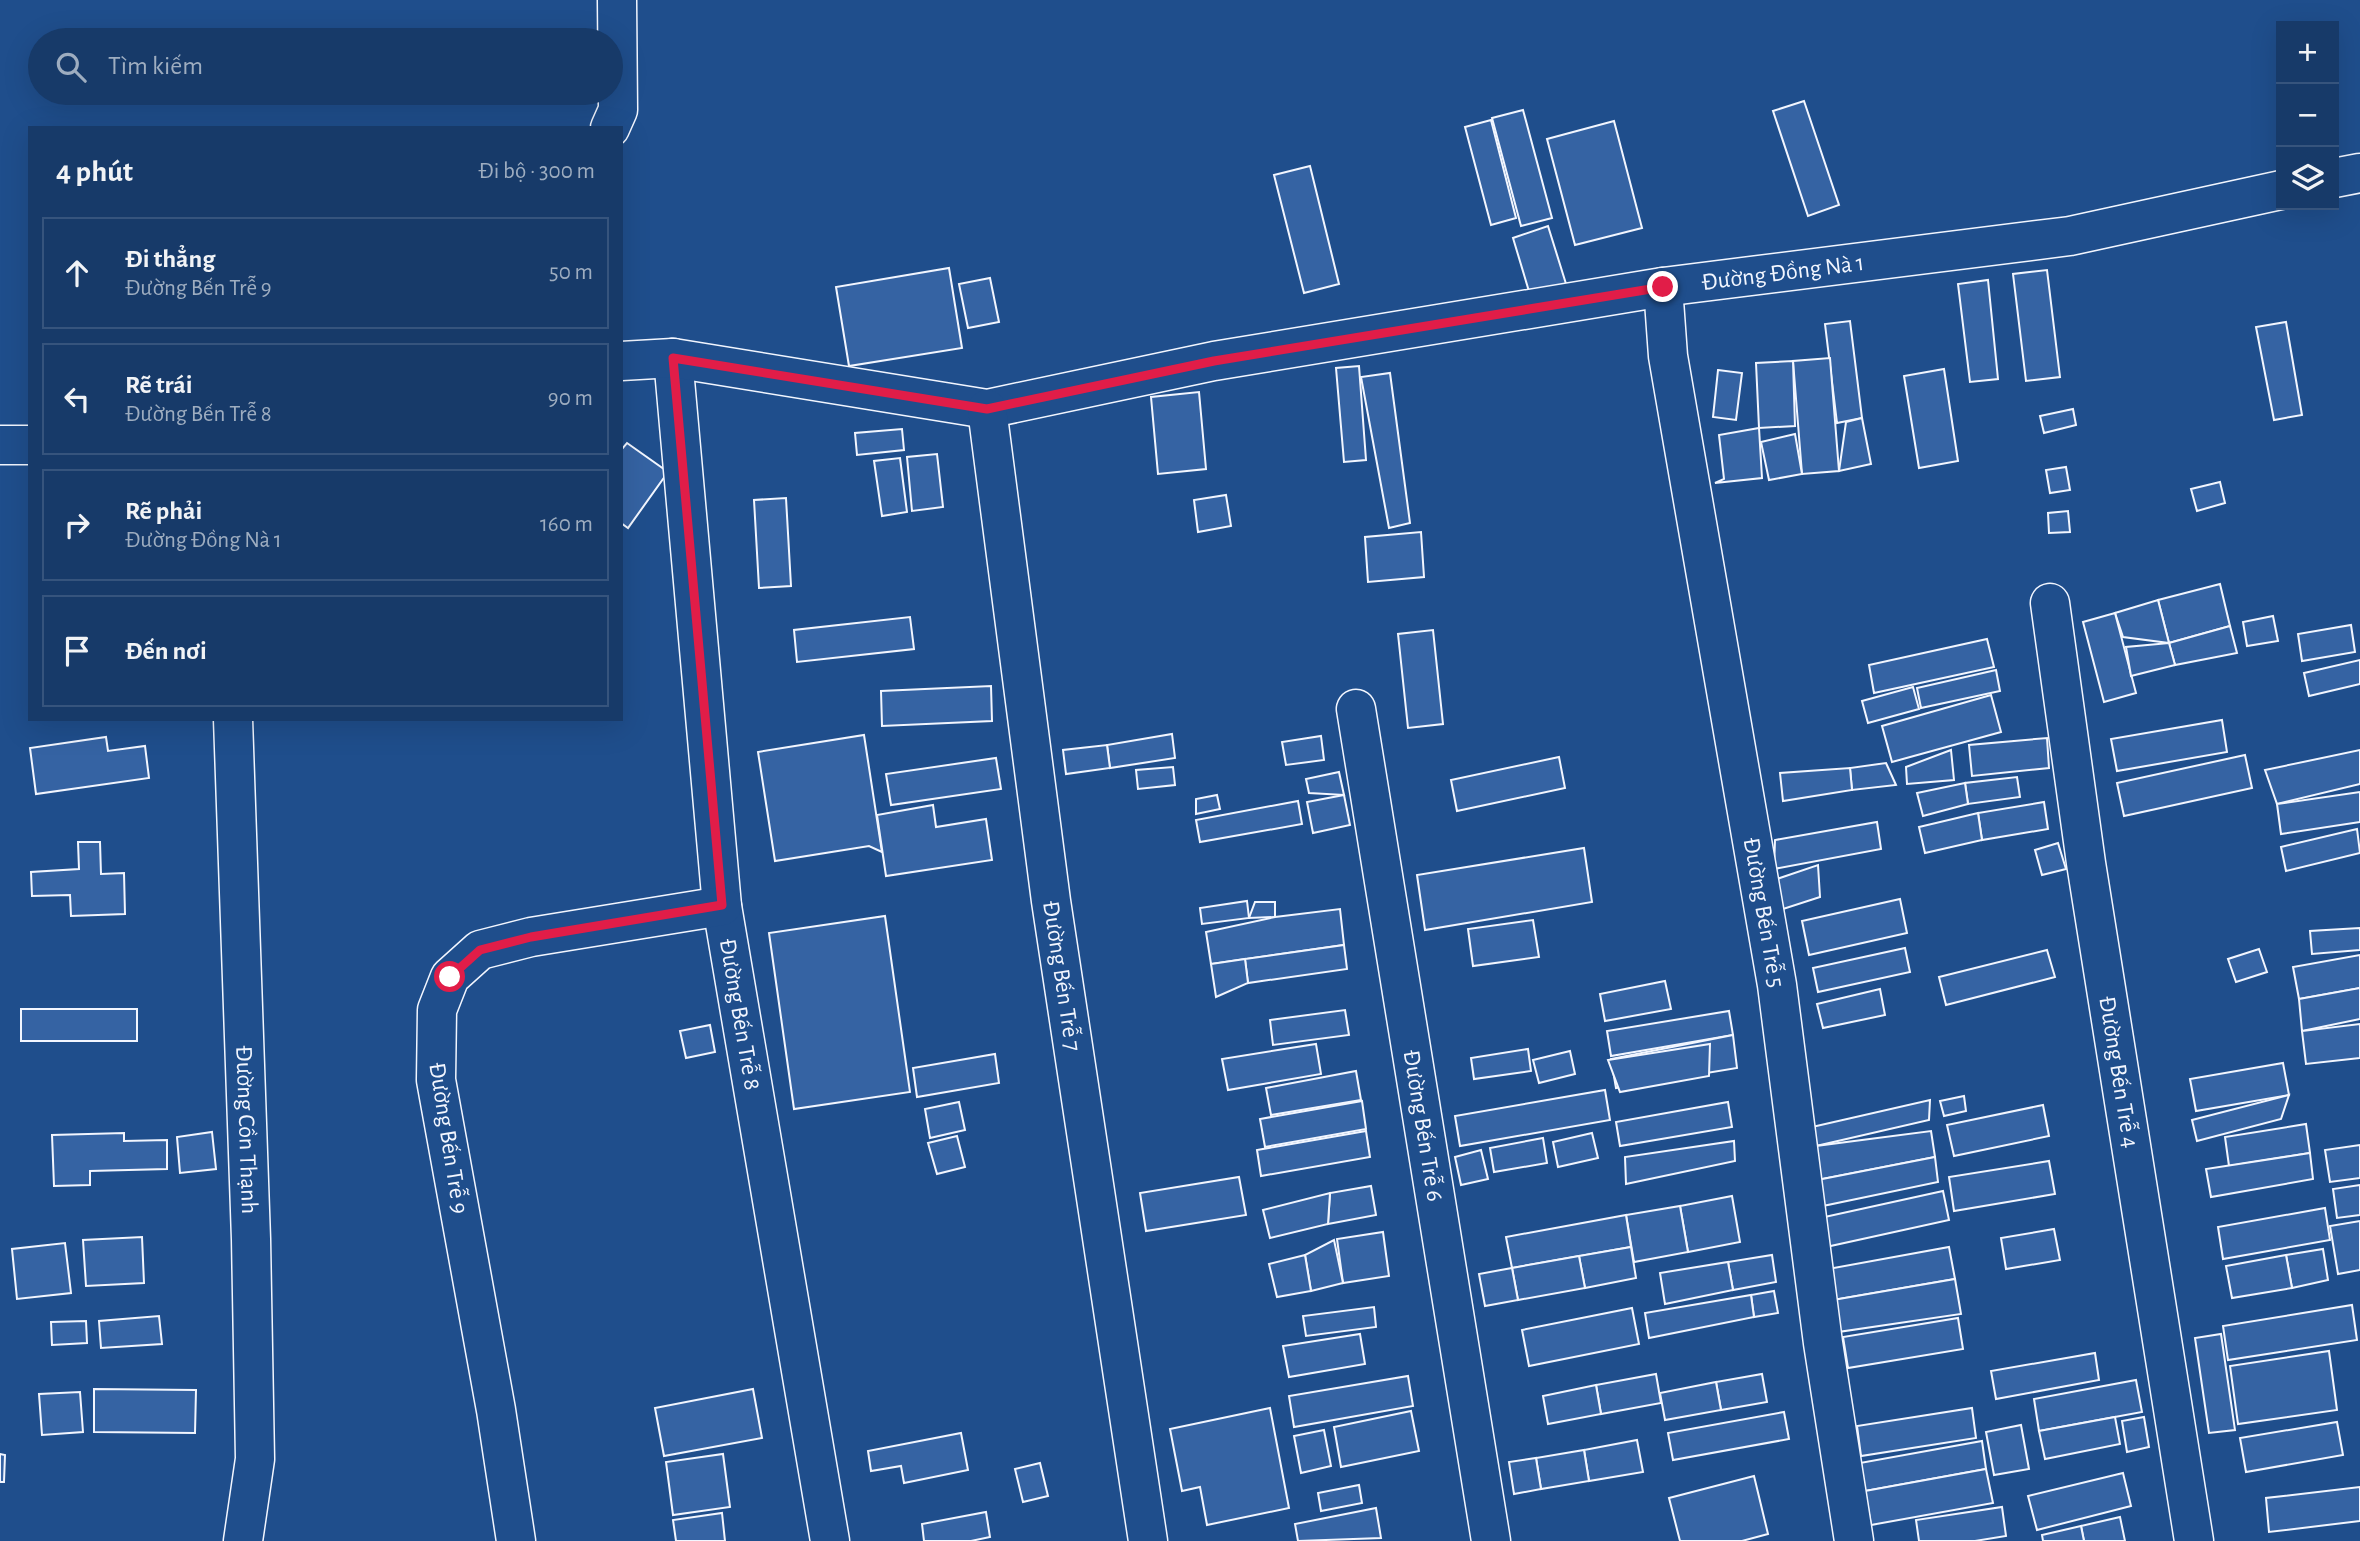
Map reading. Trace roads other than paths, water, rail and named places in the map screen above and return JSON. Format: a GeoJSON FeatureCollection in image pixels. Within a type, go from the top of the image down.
{"type":"FeatureCollection","features":[{"type":"Feature","properties":{"kind":"street"},"geometry":{"type":"LineString","coordinates":[[617,0],[617,28]]}},
{"type":"Feature","properties":{"kind":"street"},"geometry":{"type":"LineString","coordinates":[[611,126],[618,105]]}},
{"type":"Feature","properties":{"kind":"street"},"geometry":{"type":"LineString","coordinates":[[2339,177],[2360,173]]}},
{"type":"Feature","properties":{"kind":"street","name":"Đường Đồng Nà 1"},"geometry":{"type":"LineString","coordinates":[[623,361],[673,358],[987,409],[1214,361],[1663,287],[2070,236],[2276,191]]}},
{"type":"Feature","properties":{"kind":"street","name":"Đường Bến Trễ 5"},"geometry":{"type":"LineString","coordinates":[[1663,287],[1668,356],[1777,985],[1823,1343],[1854,1541]]}},
{"type":"Feature","properties":{"kind":"street","name":"Đường Bến Trễ 8"},"geometry":{"type":"LineString","coordinates":[[673,358],[722,905],[830,1541]]}},
{"type":"Feature","properties":{"kind":"street","name":"Đường Bến Trễ 7"},"geometry":{"type":"LineString","coordinates":[[987,409],[1051,901],[1148,1541]]}},
{"type":"Feature","properties":{"kind":"street"},"geometry":{"type":"LineString","coordinates":[[0,445],[28,445]]}},
{"type":"Feature","properties":{"kind":"street","name":"Đường Bến Trễ 4"},"geometry":{"type":"LineString","coordinates":[[2050,603],[2086,863],[2194,1541]]}},
{"type":"Feature","properties":{"kind":"street","name":"Đường Bến Trễ 6"},"geometry":{"type":"LineString","coordinates":[[1356,709],[1491,1541]]}},
{"type":"Feature","properties":{"kind":"street","name":"Đường Cồn Thạnh"},"geometry":{"type":"LineString","coordinates":[[233,721],[251,1239],[255,1459],[243,1541]]}},
{"type":"Feature","properties":{"kind":"street","name":"Đường Bến Trễ 9"},"geometry":{"type":"LineString","coordinates":[[516,1541],[496,1410],[436,1080],[437,1010],[450,977],[480,950],[531,937],[722,905]]}}]}
